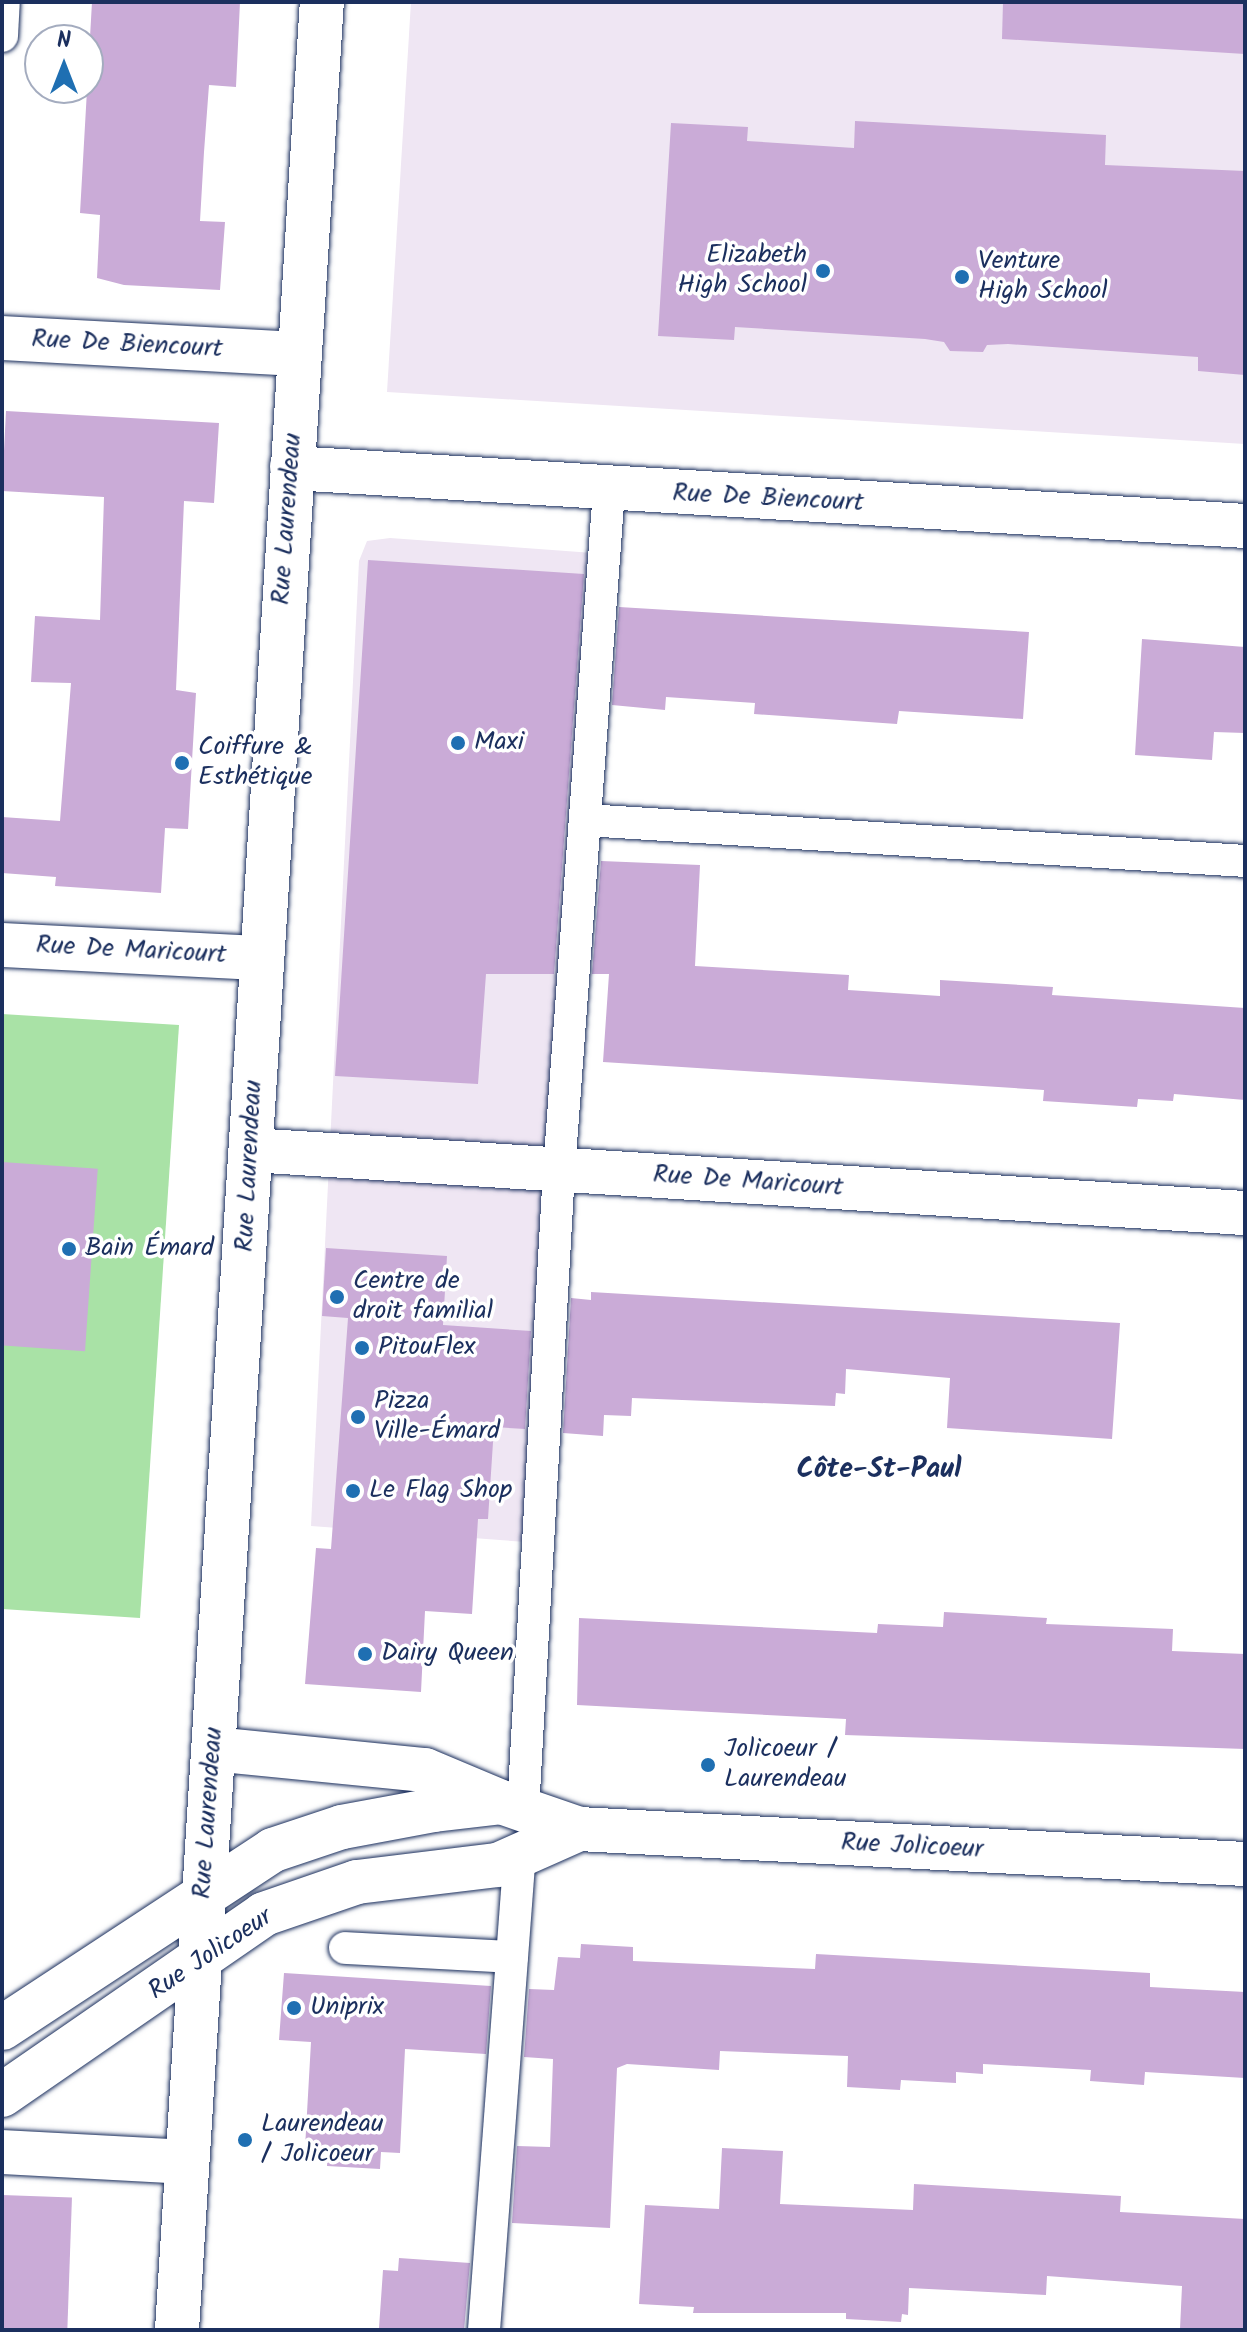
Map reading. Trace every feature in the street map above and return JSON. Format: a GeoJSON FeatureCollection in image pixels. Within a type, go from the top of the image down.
{"type":"FeatureCollection","features":[{"type":"Feature","properties":{"kind":"street","name":"Rue Laurendeau"},"geometry":{"type":"LineString","coordinates":[[177,2330],[185,2162],[322,2]]}},
{"type":"Feature","properties":{"kind":"street","name":"Rue De Biencourt"},"geometry":{"type":"LineString","coordinates":[[2,338],[299,354]]}},
{"type":"Feature","properties":{"kind":"street","name":"Rue De Biencourt"},"geometry":{"type":"LineString","coordinates":[[292,468],[609,490],[1245,526]]}},
{"type":"Feature","properties":{"kind":"street","name":"Rue De Maricourt"},"geometry":{"type":"LineString","coordinates":[[2,945],[261,958]]}},
{"type":"Feature","properties":{"kind":"street","name":"Rue De Maricourt"},"geometry":{"type":"LineString","coordinates":[[251,1150],[1245,1213]]}},
{"type":"Feature","properties":{"kind":"street","name":"Rue Jolicoeur"},"geometry":{"type":"LineString","coordinates":[[213,1749],[425,1770],[512,1806],[579,1829],[1245,1864]]}},
{"type":"Feature","properties":{"kind":"street","name":"Rue Jolicoeur"},"geometry":{"type":"LineString","coordinates":[[2,2028],[273,1850],[307,1838],[390,1818],[512,1806]]}},
{"type":"Feature","properties":{"kind":"street","name":"Rue Jolicoeur"},"geometry":{"type":"LineString","coordinates":[[2,2095],[264,1914],[315,1895],[423,1871],[498,1865],[579,1829]]}},
{"type":"Feature","properties":{"kind":"street"},"geometry":{"type":"LineString","coordinates":[[2,2152],[185,2162]]}},
{"type":"Feature","properties":{"kind":"lane"},"geometry":{"type":"LineString","coordinates":[[2,33],[4,2]]}},
{"type":"Feature","properties":{"kind":"lane"},"geometry":{"type":"LineString","coordinates":[[512,1806],[609,490]]}},
{"type":"Feature","properties":{"kind":"lane"},"geometry":{"type":"LineString","coordinates":[[585,820],[1245,861]]}},
{"type":"Feature","properties":{"kind":"lane"},"geometry":{"type":"LineString","coordinates":[[484,2330],[520,1855]]}},
{"type":"Feature","properties":{"kind":"lane"},"geometry":{"type":"LineString","coordinates":[[345,1948],[512,1957]]}},
{"type":"Feature","properties":{"kind":"shaded area"},"geometry":{"type":"Polygon","coordinates":[[[411,2],[1245,2],[1245,444],[387,392],[411,2]]]}},
{"type":"Feature","properties":{"kind":"shaded area"},"geometry":{"type":"Polygon","coordinates":[[[390,538],[593,553],[526,1542],[311,1526],[359,561],[367,541],[390,538]]]}},
{"type":"Feature","properties":{"kind":"green space"},"geometry":{"type":"Polygon","coordinates":[[[2,1014],[179,1025],[140,1618],[2,1609],[2,1014]]]}},
{"type":"Feature","properties":{"kind":"building"},"geometry":{"type":"Polygon","coordinates":[[[92,2],[240,2],[236,87],[209,85],[204,152],[200,221],[225,222],[220,290],[124,285],[97,278],[100,215],[80,213],[86,104],[104,104],[104,24],[91,24],[92,2]]]}},
{"type":"Feature","properties":{"kind":"building"},"geometry":{"type":"Polygon","coordinates":[[[1003,2],[1245,2],[1245,54],[1002,39],[1003,2]]]}},
{"type":"Feature","properties":{"kind":"building"},"geometry":{"type":"Polygon","coordinates":[[[855,121],[1106,135],[1105,165],[1245,171],[1245,375],[1198,371],[1198,357],[1008,344],[987,345],[983,352],[950,351],[944,342],[925,339],[735,327],[734,340],[658,336],[671,123],[748,127],[747,141],[854,148],[855,121]]]}},
{"type":"Feature","properties":{"kind":"building"},"geometry":{"type":"Polygon","coordinates":[[[6,411],[219,423],[214,503],[184,501],[176,690],[196,693],[188,829],[165,828],[161,893],[55,886],[56,877],[2,873],[2,817],[60,821],[71,683],[31,682],[35,616],[100,620],[104,497],[2,491],[6,411]]]}},
{"type":"Feature","properties":{"kind":"building"},"geometry":{"type":"Polygon","coordinates":[[[368,560],[584,574],[554,974],[486,974],[478,1084],[335,1076],[368,560]]]}},
{"type":"Feature","properties":{"kind":"building"},"geometry":{"type":"Polygon","coordinates":[[[619,607],[1029,632],[1023,719],[899,711],[897,724],[754,714],[755,703],[666,697],[665,710],[612,705],[619,607]]]}},
{"type":"Feature","properties":{"kind":"building"},"geometry":{"type":"Polygon","coordinates":[[[1142,639],[1245,647],[1245,733],[1214,732],[1212,760],[1135,755],[1142,639]]]}},
{"type":"Feature","properties":{"kind":"building"},"geometry":{"type":"Polygon","coordinates":[[[601,861],[700,865],[695,966],[849,975],[848,990],[940,996],[940,980],[1053,987],[1052,995],[1245,1008],[1245,1100],[1174,1094],[1173,1101],[1138,1099],[1137,1107],[1043,1101],[1044,1090],[603,1062],[609,974],[592,974],[601,861]]]}},
{"type":"Feature","properties":{"kind":"building","name":"Bain Émard"},"geometry":{"type":"Polygon","coordinates":[[[2,1162],[98,1169],[85,1351],[2,1345],[2,1162]]]}},
{"type":"Feature","properties":{"kind":"building"},"geometry":{"type":"Polygon","coordinates":[[[326,1248],[447,1256],[443,1325],[531,1331],[525,1429],[494,1427],[488,1519],[478,1519],[472,1614],[425,1611],[421,1692],[305,1684],[316,1548],[331,1549],[348,1318],[322,1316],[326,1248]]]}},
{"type":"Feature","properties":{"kind":"building"},"geometry":{"type":"Polygon","coordinates":[[[591,1292],[1120,1323],[1112,1439],[947,1428],[950,1378],[846,1369],[845,1394],[836,1393],[835,1406],[632,1398],[631,1416],[604,1415],[603,1436],[563,1433],[571,1298],[591,1300],[591,1292]]]}},
{"type":"Feature","properties":{"kind":"building"},"geometry":{"type":"Polygon","coordinates":[[[944,1612],[1047,1618],[1046,1624],[1173,1629],[1172,1651],[1245,1654],[1245,1749],[845,1735],[846,1719],[577,1705],[579,1618],[877,1633],[878,1624],[943,1627],[944,1612]]]}},
{"type":"Feature","properties":{"kind":"building"},"geometry":{"type":"Polygon","coordinates":[[[581,1944],[633,1947],[633,1961],[815,1969],[816,1954],[1150,1973],[1150,1987],[1245,1992],[1245,2078],[1145,2072],[1144,2085],[1090,2081],[1091,2070],[983,2064],[983,2074],[956,2072],[956,2083],[901,2080],[900,2090],[847,2087],[848,2056],[720,2051],[719,2070],[627,2064],[617,2068],[610,2228],[512,2223],[517,2146],[550,2147],[553,2059],[524,2057],[529,1989],[554,1990],[558,1957],[580,1958],[581,1944]]]}},
{"type":"Feature","properties":{"kind":"building"},"geometry":{"type":"Polygon","coordinates":[[[284,1973],[491,1986],[486,2054],[405,2049],[400,2153],[381,2152],[380,2169],[327,2166],[328,2149],[305,2148],[311,2042],[279,2040],[284,1973]]]}},
{"type":"Feature","properties":{"kind":"building"},"geometry":{"type":"Polygon","coordinates":[[[722,2148],[783,2151],[780,2204],[913,2210],[914,2184],[1121,2196],[1120,2212],[1245,2219],[1245,2330],[1180,2329],[1182,2286],[1047,2276],[1046,2295],[909,2288],[908,2315],[902,2314],[901,2322],[846,2319],[846,2313],[693,2313],[694,2307],[639,2304],[645,2205],[719,2209],[722,2148]]]}},
{"type":"Feature","properties":{"kind":"building"},"geometry":{"type":"Polygon","coordinates":[[[2,2195],[72,2197],[67,2330],[2,2330],[2,2195]]]}},
{"type":"Feature","properties":{"kind":"building"},"geometry":{"type":"Polygon","coordinates":[[[399,2258],[470,2263],[464,2330],[379,2328],[383,2270],[398,2271],[399,2258]]]}},
{"type":"Feature","properties":{"kind":"place","name":"Elizabeth High School"},"geometry":{"type":"Point","coordinates":[823,271]}},
{"type":"Feature","properties":{"kind":"place","name":"Venture High School"},"geometry":{"type":"Point","coordinates":[962,277]}},
{"type":"Feature","properties":{"kind":"place","name":"Maxi"},"geometry":{"type":"Point","coordinates":[458,743]}},
{"type":"Feature","properties":{"kind":"place","name":"Coiffure & Esthétique"},"geometry":{"type":"Point","coordinates":[182,763]}},
{"type":"Feature","properties":{"kind":"place","name":"Bain Émard"},"geometry":{"type":"Point","coordinates":[69,1249]}},
{"type":"Feature","properties":{"kind":"place","name":"Centre de droit familial"},"geometry":{"type":"Point","coordinates":[337,1297]}},
{"type":"Feature","properties":{"kind":"place","name":"PitouFlex"},"geometry":{"type":"Point","coordinates":[362,1348]}},
{"type":"Feature","properties":{"kind":"place","name":"Pizza Ville-Émard"},"geometry":{"type":"Point","coordinates":[358,1417]}},
{"type":"Feature","properties":{"kind":"place","name":"Le Flag Shop"},"geometry":{"type":"Point","coordinates":[353,1491]}},
{"type":"Feature","properties":{"kind":"place","name":"Dairy Queen"},"geometry":{"type":"Point","coordinates":[365,1654]}},
{"type":"Feature","properties":{"kind":"place","name":"Jolicoeur / Laurendeau"},"geometry":{"type":"Point","coordinates":[708,1765]}},
{"type":"Feature","properties":{"kind":"place","name":"Uniprix"},"geometry":{"type":"Point","coordinates":[294,2008]}},
{"type":"Feature","properties":{"kind":"place","name":"Laurendeau / Jolicoeur"},"geometry":{"type":"Point","coordinates":[245,2140]}},
{"type":"Feature","properties":{"kind":"district","name":"Côte-St-Paul"},"geometry":{"type":"Point","coordinates":[879,1470]}}]}
